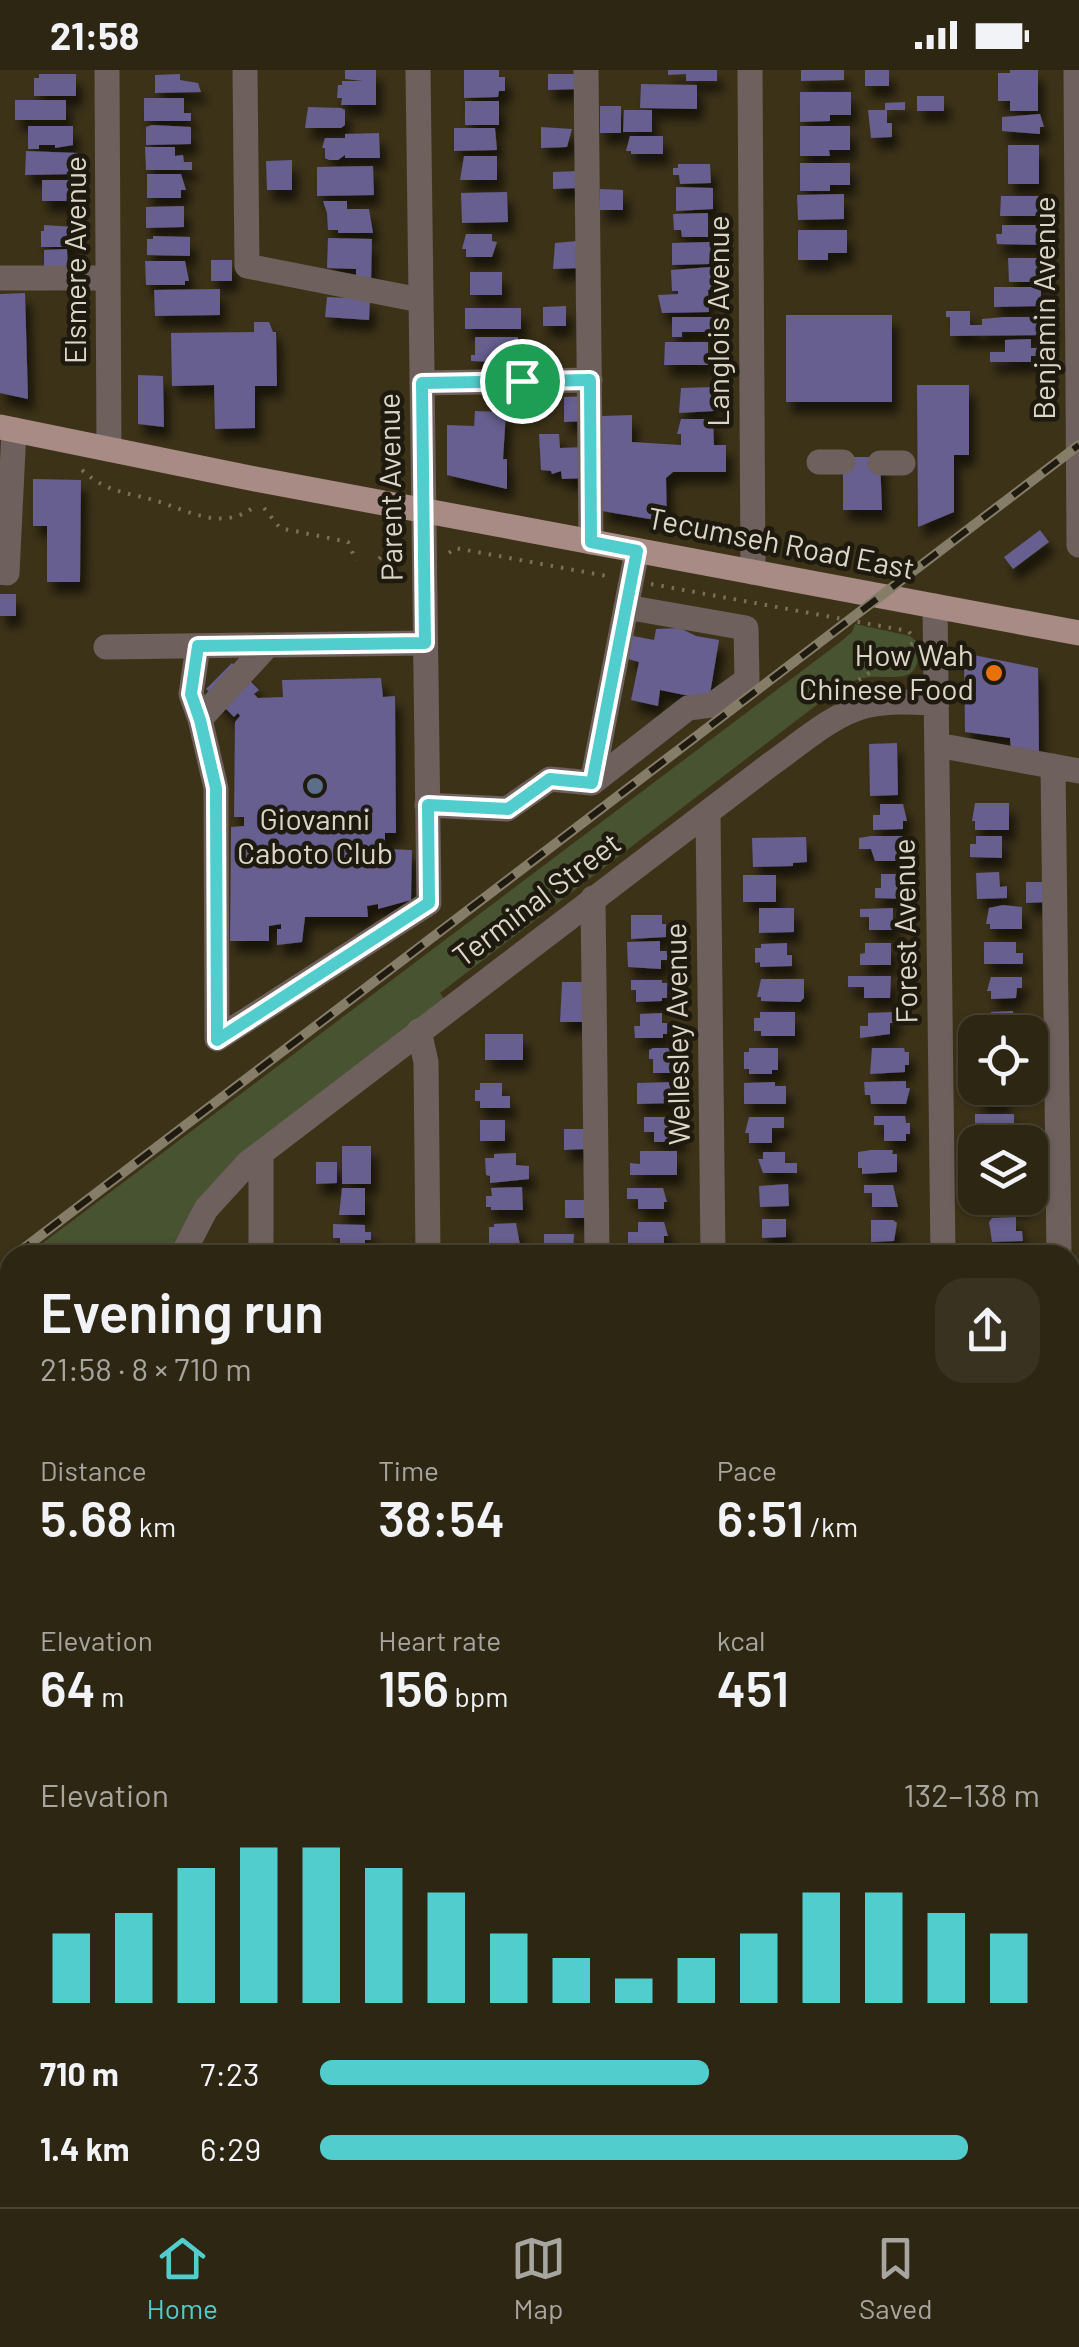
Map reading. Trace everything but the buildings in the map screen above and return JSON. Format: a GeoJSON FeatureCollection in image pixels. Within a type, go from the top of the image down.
{"type":"FeatureCollection","features":[{"type":"Feature","properties":{"kind":"main road","name":"Tecumseh Road East"},"geometry":{"type":"LineString","coordinates":[[7,429],[1079,633]]}},
{"type":"Feature","properties":{"kind":"street","name":"Elsmere Avenue"},"geometry":{"type":"LineString","coordinates":[[107,70],[110,449]]}},
{"type":"Feature","properties":{"kind":"street"},"geometry":{"type":"LineString","coordinates":[[245,70],[247,266],[420,300]]}},
{"type":"Feature","properties":{"kind":"street","name":"Parent Avenue"},"geometry":{"type":"LineString","coordinates":[[200,720],[216,788],[217,1040],[429,903],[418,70]]}},
{"type":"Feature","properties":{"kind":"street"},"geometry":{"type":"LineString","coordinates":[[586,70],[591,542]]}},
{"type":"Feature","properties":{"kind":"street","name":"Langlois Avenue"},"geometry":{"type":"LineString","coordinates":[[750,70],[753,572]]}},
{"type":"Feature","properties":{"kind":"street","name":"Benjamin Avenue"},"geometry":{"type":"LineString","coordinates":[[1076,70],[1079,545]]}},
{"type":"Feature","properties":{"kind":"street"},"geometry":{"type":"LineString","coordinates":[[0,278],[108,278]]}},
{"type":"Feature","properties":{"kind":"street"},"geometry":{"type":"LineString","coordinates":[[422,383],[590,380]]}},
{"type":"Feature","properties":{"kind":"street"},"geometry":{"type":"LineString","coordinates":[[0,572],[7,573],[7,429]]}},
{"type":"Feature","properties":{"kind":"street"},"geometry":{"type":"LineString","coordinates":[[592,783],[637,551]]}},
{"type":"Feature","properties":{"kind":"street","name":"Forest Avenue"},"geometry":{"type":"LineString","coordinates":[[935,606],[943,1245]]}},
{"type":"Feature","properties":{"kind":"street"},"geometry":{"type":"LineString","coordinates":[[428,805],[508,809],[550,779],[592,783],[688,708],[712,705],[747,680],[746,628],[626,607]]}},
{"type":"Feature","properties":{"kind":"street"},"geometry":{"type":"LineString","coordinates":[[106,647],[425,643]]}},
{"type":"Feature","properties":{"kind":"street"},"geometry":{"type":"LineString","coordinates":[[198,646],[191,694],[200,720],[268,645]]}},
{"type":"Feature","properties":{"kind":"street","name":"Terminal Street"},"geometry":{"type":"LineString","coordinates":[[187,1245],[206,1209],[260,1153],[593,898],[834,720],[864,706],[936,703]]}},
{"type":"Feature","properties":{"kind":"street"},"geometry":{"type":"LineString","coordinates":[[937,745],[1079,771]]}},
{"type":"Feature","properties":{"kind":"street"},"geometry":{"type":"LineString","coordinates":[[1053,766],[1059,1245]]}},
{"type":"Feature","properties":{"kind":"street","name":"Wellesley Avenue"},"geometry":{"type":"LineString","coordinates":[[708,813],[713,1245]]}},
{"type":"Feature","properties":{"kind":"street"},"geometry":{"type":"LineString","coordinates":[[593,898],[597,1245]]}},
{"type":"Feature","properties":{"kind":"street"},"geometry":{"type":"LineString","coordinates":[[419,1030],[426,1062],[428,1245]]}},
{"type":"Feature","properties":{"kind":"street"},"geometry":{"type":"LineString","coordinates":[[260,1153],[262,1245]]}},
{"type":"Feature","properties":{"kind":"path"},"geometry":{"type":"LineString","coordinates":[[82,470],[99,485],[117,492],[215,519],[244,516],[255,506]]}},
{"type":"Feature","properties":{"kind":"path"},"geometry":{"type":"LineString","coordinates":[[264,508],[280,528],[348,542],[356,560]]}},
{"type":"Feature","properties":{"kind":"path"},"geometry":{"type":"LineString","coordinates":[[449,553],[455,548],[617,578]]}},
{"type":"Feature","properties":{"kind":"path"},"geometry":{"type":"LineString","coordinates":[[642,583],[908,632],[918,640]]}},
{"type":"Feature","properties":{"kind":"green space"},"geometry":{"type":"Polygon","coordinates":[[[855,624],[910,636],[917,642],[915,667],[903,676],[858,679],[827,697],[440,993],[444,999],[209,1188],[173,1245],[40,1245],[839,643],[855,624]]]}},
{"type":"Feature","properties":{"kind":"railway"},"geometry":{"type":"LineString","coordinates":[[28,1245],[1079,445]]}},
{"type":"Feature","properties":{"kind":"place","name":"How Wah Chinese Food"},"geometry":{"type":"Point","coordinates":[994,673]}},
{"type":"Feature","properties":{"kind":"place","name":"Giovanni Caboto Club"},"geometry":{"type":"Point","coordinates":[315,786]}},
{"type":"Feature","properties":{"kind":"route"},"geometry":{"type":"LineString","coordinates":[[590,380],[591,542],[637,551],[592,783],[550,779],[508,809],[428,805],[429,903],[217,1040],[216,788],[191,694],[198,646],[425,643],[422,383],[522,381],[590,380]]}}]}
